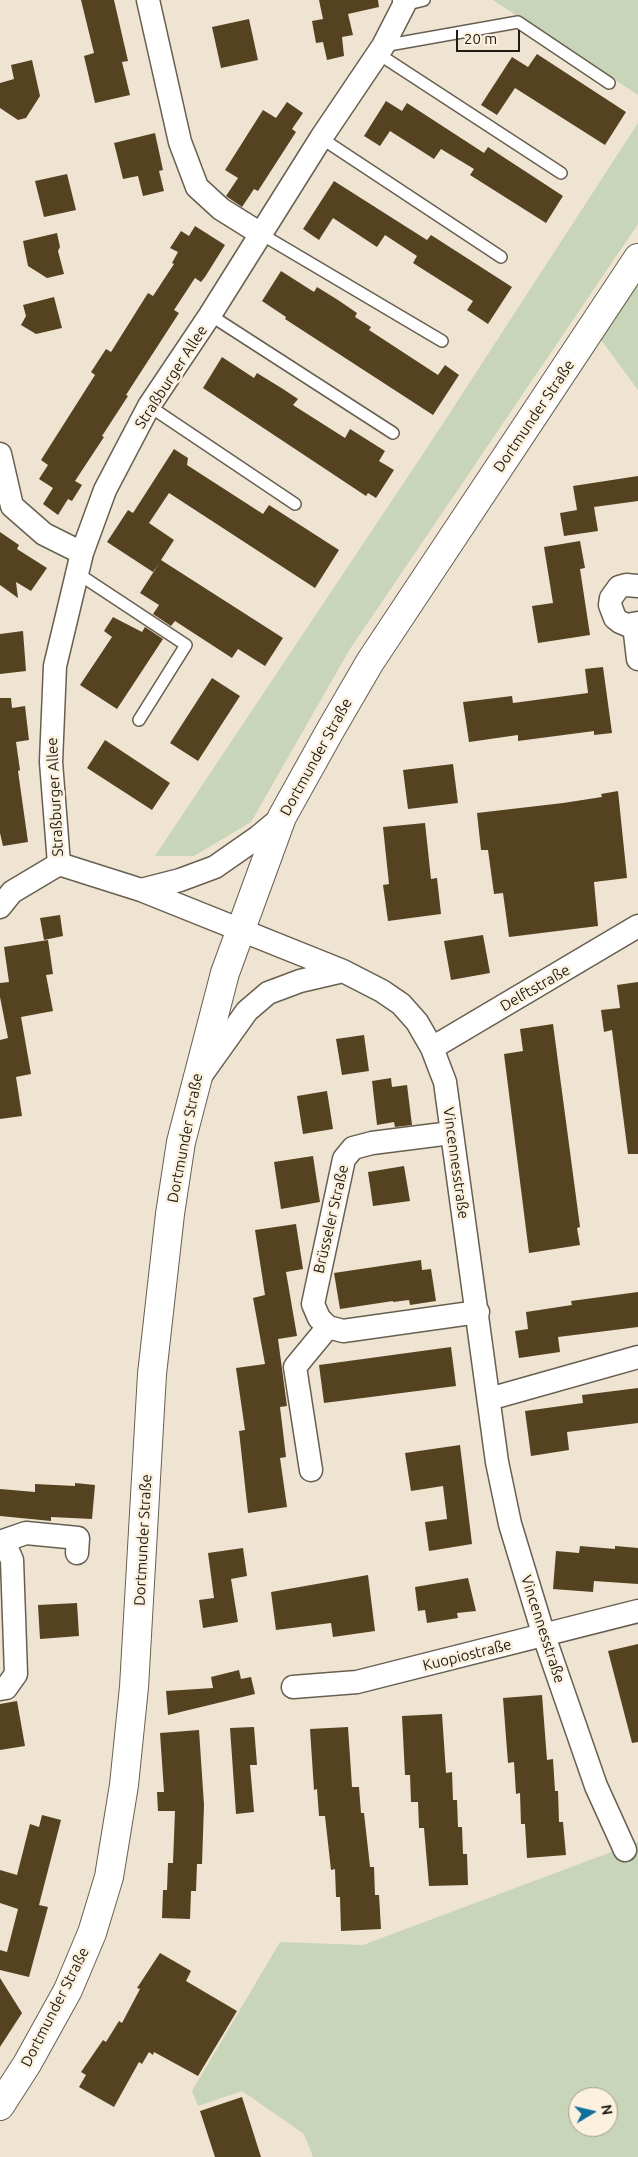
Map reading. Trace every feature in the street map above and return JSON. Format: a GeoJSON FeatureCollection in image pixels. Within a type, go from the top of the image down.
{"type":"FeatureCollection","features":[{"type":"Feature","properties":{"kind":"main road","name":"Dortmunder Straße"},"geometry":{"type":"LineString","coordinates":[[0,2106],[27,2064],[68,1990],[92,1933],[109,1877],[122,1804],[134,1687],[152,1374],[164,1271],[181,1142],[194,1084],[225,973],[282,817],[370,662],[638,258]]}},
{"type":"Feature","properties":{"kind":"street"},"geometry":{"type":"LineString","coordinates":[[148,0],[180,142],[197,188],[221,208],[260,234]]}},
{"type":"Feature","properties":{"kind":"street","name":"Straßburger Allee"},"geometry":{"type":"LineString","coordinates":[[59,864],[51,762],[55,666],[80,563],[105,490],[149,406],[210,315],[260,234],[411,2]]}},
{"type":"Feature","properties":{"kind":"street"},"geometry":{"type":"LineString","coordinates":[[0,454],[12,506],[80,563]]}},
{"type":"Feature","properties":{"kind":"street"},"geometry":{"type":"LineString","coordinates":[[638,586],[632,584],[619,587],[611,598],[610,605],[615,618],[620,622],[636,624],[638,659]]}},
{"type":"Feature","properties":{"kind":"street"},"geometry":{"type":"LineString","coordinates":[[140,890],[180,880],[215,867],[258,837],[282,817]]}},
{"type":"Feature","properties":{"kind":"street"},"geometry":{"type":"LineString","coordinates":[[0,907],[12,892],[59,864]]}},
{"type":"Feature","properties":{"kind":"street","name":"Vincennesstraße"},"geometry":{"type":"LineString","coordinates":[[59,864],[140,890],[343,971],[401,1004],[417,1022],[432,1048],[445,1082],[478,1312],[497,1462],[510,1524],[544,1636],[596,1786],[625,1850]]}},
{"type":"Feature","properties":{"kind":"street","name":"Delftstraße"},"geometry":{"type":"LineString","coordinates":[[432,1048],[638,926]]}},
{"type":"Feature","properties":{"kind":"street"},"geometry":{"type":"LineString","coordinates":[[194,1084],[247,1011],[268,993],[300,981],[343,971]]}},
{"type":"Feature","properties":{"kind":"street","name":"Brüsseler Straße"},"geometry":{"type":"LineString","coordinates":[[328,1327],[319,1318],[313,1304],[344,1159],[353,1148],[372,1143],[451,1133]]}},
{"type":"Feature","properties":{"kind":"street"},"geometry":{"type":"LineString","coordinates":[[311,1470],[295,1367],[328,1327],[343,1331],[478,1312]]}},
{"type":"Feature","properties":{"kind":"street"},"geometry":{"type":"LineString","coordinates":[[489,1399],[638,1357]]}},
{"type":"Feature","properties":{"kind":"street"},"geometry":{"type":"LineString","coordinates":[[3,1689],[16,1674],[12,1560],[2,1542],[26,1533],[78,1538],[77,1554]]}},
{"type":"Feature","properties":{"kind":"street","name":"Kuopiostraße"},"geometry":{"type":"LineString","coordinates":[[293,1687],[357,1682],[638,1611]]}},
{"type":"Feature","properties":{"kind":"lane"},"geometry":{"type":"LineString","coordinates":[[380,50],[518,22],[609,83]]}},
{"type":"Feature","properties":{"kind":"lane"},"geometry":{"type":"LineString","coordinates":[[380,50],[561,173]]}},
{"type":"Feature","properties":{"kind":"lane"},"geometry":{"type":"LineString","coordinates":[[322,138],[501,257]]}},
{"type":"Feature","properties":{"kind":"lane"},"geometry":{"type":"LineString","coordinates":[[260,234],[442,341]]}},
{"type":"Feature","properties":{"kind":"lane"},"geometry":{"type":"LineString","coordinates":[[210,315],[392,434]]}},
{"type":"Feature","properties":{"kind":"lane"},"geometry":{"type":"LineString","coordinates":[[149,406],[295,504]]}},
{"type":"Feature","properties":{"kind":"lane"},"geometry":{"type":"LineString","coordinates":[[80,563],[186,645],[138,720]]}},
{"type":"Feature","properties":{"kind":"green space"},"geometry":{"type":"Polygon","coordinates":[[[493,0],[638,0],[638,95],[493,0]]]}},
{"type":"Feature","properties":{"kind":"green space"},"geometry":{"type":"Polygon","coordinates":[[[638,123],[638,224],[350,649],[251,822],[194,856],[155,856],[429,445],[638,123]]]}},
{"type":"Feature","properties":{"kind":"green space"},"geometry":{"type":"Polygon","coordinates":[[[638,258],[638,390],[593,329],[638,258]]]}},
{"type":"Feature","properties":{"kind":"green space"},"geometry":{"type":"Polygon","coordinates":[[[638,1842],[638,2157],[313,2157],[304,2134],[242,2091],[198,2106],[192,2091],[280,1942],[363,1945],[638,1842]]]}},
{"type":"Feature","properties":{"kind":"building"},"geometry":{"type":"Polygon","coordinates":[[[81,0],[114,0],[128,61],[122,62],[130,95],[95,103],[84,56],[94,53],[81,0]]]}},
{"type":"Feature","properties":{"kind":"building"},"geometry":{"type":"Polygon","coordinates":[[[319,0],[378,0],[379,7],[348,14],[353,35],[342,37],[344,56],[327,60],[323,42],[316,43],[312,21],[323,19],[319,0]]]}},
{"type":"Feature","properties":{"kind":"building"},"geometry":{"type":"Polygon","coordinates":[[[249,19],[258,60],[221,68],[212,27],[249,19]]]}},
{"type":"Feature","properties":{"kind":"building"},"geometry":{"type":"Polygon","coordinates":[[[537,54],[626,112],[605,145],[515,88],[497,115],[481,105],[512,57],[528,67],[537,54]]]}},
{"type":"Feature","properties":{"kind":"building"},"geometry":{"type":"Polygon","coordinates":[[[32,60],[40,96],[26,118],[18,120],[0,108],[0,83],[14,79],[11,65],[32,60]]]}},
{"type":"Feature","properties":{"kind":"building"},"geometry":{"type":"Polygon","coordinates":[[[386,101],[402,111],[407,103],[484,153],[488,147],[563,196],[546,223],[470,175],[474,169],[441,149],[434,159],[390,131],[380,146],[364,136],[386,101]]]}},
{"type":"Feature","properties":{"kind":"building"},"geometry":{"type":"Polygon","coordinates":[[[287,102],[303,113],[292,129],[296,132],[258,191],[254,189],[242,207],[226,196],[238,178],[225,170],[263,110],[276,118],[287,102]]]}},
{"type":"Feature","properties":{"kind":"building"},"geometry":{"type":"Polygon","coordinates":[[[155,133],[163,170],[159,171],[164,191],[143,196],[138,176],[123,179],[114,143],[155,133]]]}},
{"type":"Feature","properties":{"kind":"building"},"geometry":{"type":"Polygon","coordinates":[[[67,174],[76,210],[44,217],[35,181],[67,174]]]}},
{"type":"Feature","properties":{"kind":"building"},"geometry":{"type":"Polygon","coordinates":[[[334,181],[427,240],[431,235],[512,287],[488,324],[467,310],[473,301],[413,263],[417,256],[385,235],[377,247],[333,218],[319,240],[303,229],[334,181]]]}},
{"type":"Feature","properties":{"kind":"building"},"geometry":{"type":"Polygon","coordinates":[[[195,226],[225,245],[205,277],[201,282],[195,278],[174,310],[179,313],[126,395],[128,396],[102,436],[104,437],[75,481],[82,485],[72,501],[68,499],[58,515],[43,504],[53,488],[39,479],[48,465],[41,460],[95,375],[91,372],[106,349],[111,352],[148,293],[153,296],[174,264],[172,263],[178,252],[170,248],[181,231],[189,236],[195,226]]]}},
{"type":"Feature","properties":{"kind":"building"},"geometry":{"type":"Polygon","coordinates":[[[57,233],[60,247],[58,251],[64,274],[47,278],[28,266],[23,241],[57,233]]]}},
{"type":"Feature","properties":{"kind":"building"},"geometry":{"type":"Polygon","coordinates":[[[281,271],[314,292],[317,287],[338,300],[357,313],[355,317],[371,327],[369,330],[438,375],[445,365],[459,375],[433,415],[285,319],[286,317],[262,301],[281,271]]]}},
{"type":"Feature","properties":{"kind":"building"},"geometry":{"type":"Polygon","coordinates":[[[54,297],[62,328],[36,334],[21,325],[26,316],[23,305],[54,297]]]}},
{"type":"Feature","properties":{"kind":"building"},"geometry":{"type":"Polygon","coordinates":[[[222,357],[254,378],[257,373],[283,389],[298,399],[293,405],[345,438],[350,429],[385,451],[379,461],[394,470],[376,498],[368,493],[366,496],[203,388],[222,357]]]}},
{"type":"Feature","properties":{"kind":"building"},"geometry":{"type":"Polygon","coordinates":[[[174,449],[188,458],[187,465],[263,514],[269,505],[339,550],[315,588],[169,493],[149,523],[174,540],[161,560],[283,638],[265,666],[238,649],[232,658],[175,621],[171,626],[153,614],[159,605],[140,593],[160,562],[153,572],[107,542],[128,510],[133,513],[174,449]]]}},
{"type":"Feature","properties":{"kind":"building"},"geometry":{"type":"Polygon","coordinates":[[[638,476],[638,501],[594,507],[598,531],[564,536],[560,513],[577,510],[573,486],[638,476]]]}},
{"type":"Feature","properties":{"kind":"building"},"geometry":{"type":"Polygon","coordinates":[[[0,532],[19,545],[17,549],[47,568],[31,591],[16,582],[18,598],[0,585],[0,532]]]}},
{"type":"Feature","properties":{"kind":"building"},"geometry":{"type":"Polygon","coordinates":[[[580,541],[585,568],[580,569],[590,635],[538,643],[532,606],[553,603],[544,547],[580,541]]]}},
{"type":"Feature","properties":{"kind":"building"},"geometry":{"type":"Polygon","coordinates":[[[113,617],[142,632],[145,627],[163,639],[117,709],[80,685],[112,637],[104,631],[113,617]]]}},
{"type":"Feature","properties":{"kind":"building"},"geometry":{"type":"Polygon","coordinates":[[[23,631],[26,671],[0,674],[0,634],[23,631]]]}},
{"type":"Feature","properties":{"kind":"building"},"geometry":{"type":"Polygon","coordinates":[[[603,667],[612,733],[594,735],[594,731],[518,741],[518,735],[469,742],[463,702],[512,696],[513,703],[588,693],[585,669],[603,667]]]}},
{"type":"Feature","properties":{"kind":"building"},"geometry":{"type":"Polygon","coordinates":[[[212,678],[240,696],[198,761],[170,743],[212,678]]]}},
{"type":"Feature","properties":{"kind":"building"},"geometry":{"type":"Polygon","coordinates":[[[0,698],[11,698],[12,708],[25,706],[29,740],[16,742],[28,842],[3,846],[0,833],[0,698]]]}},
{"type":"Feature","properties":{"kind":"building"},"geometry":{"type":"Polygon","coordinates":[[[105,740],[170,783],[152,810],[87,768],[105,740]]]}},
{"type":"Feature","properties":{"kind":"building"},"geometry":{"type":"Polygon","coordinates":[[[453,764],[458,803],[408,809],[403,770],[453,764]]]}},
{"type":"Feature","properties":{"kind":"building"},"geometry":{"type":"Polygon","coordinates":[[[618,791],[627,878],[594,882],[598,926],[509,937],[503,893],[494,894],[488,850],[481,850],[477,813],[602,797],[601,794],[618,791]]]}},
{"type":"Feature","properties":{"kind":"building"},"geometry":{"type":"Polygon","coordinates":[[[425,823],[431,879],[437,878],[441,914],[388,921],[383,885],[389,884],[383,827],[425,823]]]}},
{"type":"Feature","properties":{"kind":"building"},"geometry":{"type":"Polygon","coordinates":[[[60,915],[63,936],[44,940],[40,918],[60,915]]]}},
{"type":"Feature","properties":{"kind":"building"},"geometry":{"type":"Polygon","coordinates":[[[483,935],[490,973],[451,980],[444,941],[483,935]]]}},
{"type":"Feature","properties":{"kind":"building"},"geometry":{"type":"Polygon","coordinates":[[[48,940],[53,974],[46,975],[53,1011],[21,1017],[31,1074],[16,1077],[22,1116],[0,1119],[0,1040],[8,1038],[0,997],[0,983],[9,982],[4,947],[48,940]]]}},
{"type":"Feature","properties":{"kind":"building"},"geometry":{"type":"Polygon","coordinates":[[[638,982],[638,1154],[628,1154],[612,1030],[604,1032],[601,1010],[620,1008],[617,985],[638,982]]]}},
{"type":"Feature","properties":{"kind":"building"},"geometry":{"type":"Polygon","coordinates":[[[553,1024],[580,1227],[577,1228],[580,1245],[529,1253],[504,1054],[523,1051],[520,1029],[553,1024]]]}},
{"type":"Feature","properties":{"kind":"building"},"geometry":{"type":"Polygon","coordinates":[[[364,1035],[369,1071],[342,1075],[336,1039],[364,1035]]]}},
{"type":"Feature","properties":{"kind":"building"},"geometry":{"type":"Polygon","coordinates":[[[391,1078],[392,1087],[407,1085],[412,1125],[395,1127],[394,1122],[377,1125],[372,1081],[391,1078]]]}},
{"type":"Feature","properties":{"kind":"building"},"geometry":{"type":"Polygon","coordinates":[[[327,1091],[333,1129],[303,1134],[297,1096],[327,1091]]]}},
{"type":"Feature","properties":{"kind":"building"},"geometry":{"type":"Polygon","coordinates":[[[313,1156],[320,1202],[281,1209],[274,1162],[313,1156]]]}},
{"type":"Feature","properties":{"kind":"building"},"geometry":{"type":"Polygon","coordinates":[[[404,1166],[410,1201],[373,1206],[368,1172],[404,1166]]]}},
{"type":"Feature","properties":{"kind":"building"},"geometry":{"type":"Polygon","coordinates":[[[296,1224],[303,1269],[286,1272],[297,1336],[278,1339],[287,1406],[280,1407],[286,1457],[280,1458],[287,1507],[248,1513],[239,1431],[245,1430],[236,1368],[265,1364],[253,1298],[265,1295],[255,1230],[296,1224]]]}},
{"type":"Feature","properties":{"kind":"building"},"geometry":{"type":"Polygon","coordinates":[[[421,1260],[422,1270],[431,1269],[436,1301],[410,1305],[409,1300],[393,1301],[340,1309],[334,1273],[421,1260]]]}},
{"type":"Feature","properties":{"kind":"building"},"geometry":{"type":"Polygon","coordinates":[[[638,1292],[638,1327],[558,1337],[560,1352],[519,1358],[515,1331],[528,1329],[526,1312],[572,1305],[571,1301],[638,1292]]]}},
{"type":"Feature","properties":{"kind":"building"},"geometry":{"type":"Polygon","coordinates":[[[451,1347],[456,1386],[324,1403],[319,1365],[451,1347]]]}},
{"type":"Feature","properties":{"kind":"building"},"geometry":{"type":"Polygon","coordinates":[[[638,1388],[638,1423],[567,1432],[569,1450],[531,1456],[525,1411],[583,1403],[582,1395],[638,1388]]]}},
{"type":"Feature","properties":{"kind":"building"},"geometry":{"type":"Polygon","coordinates":[[[460,1445],[472,1544],[429,1551],[425,1522],[447,1519],[443,1486],[411,1491],[405,1453],[460,1445]]]}},
{"type":"Feature","properties":{"kind":"building"},"geometry":{"type":"Polygon","coordinates":[[[75,1483],[95,1485],[92,1519],[51,1517],[51,1521],[0,1516],[0,1489],[35,1492],[35,1484],[75,1486],[75,1483]]]}},
{"type":"Feature","properties":{"kind":"building"},"geometry":{"type":"Polygon","coordinates":[[[580,1546],[615,1549],[615,1546],[638,1548],[638,1584],[594,1581],[593,1592],[553,1589],[556,1551],[579,1553],[580,1546]]]}},
{"type":"Feature","properties":{"kind":"building"},"geometry":{"type":"Polygon","coordinates":[[[243,1548],[247,1576],[231,1579],[238,1622],[203,1628],[199,1600],[214,1598],[208,1553],[243,1548]]]}},
{"type":"Feature","properties":{"kind":"building"},"geometry":{"type":"Polygon","coordinates":[[[368,1575],[375,1631],[333,1637],[331,1623],[276,1630],[271,1592],[368,1575]]]}},
{"type":"Feature","properties":{"kind":"building"},"geometry":{"type":"Polygon","coordinates":[[[468,1578],[476,1611],[457,1613],[458,1618],[427,1623],[425,1610],[418,1611],[415,1587],[468,1578]]]}},
{"type":"Feature","properties":{"kind":"building"},"geometry":{"type":"Polygon","coordinates":[[[77,1603],[79,1636],[40,1639],[38,1605],[77,1603]]]}},
{"type":"Feature","properties":{"kind":"building"},"geometry":{"type":"Polygon","coordinates":[[[638,1644],[638,1742],[632,1743],[608,1651],[638,1644]]]}},
{"type":"Feature","properties":{"kind":"building"},"geometry":{"type":"Polygon","coordinates":[[[239,1670],[241,1679],[251,1677],[255,1694],[168,1715],[166,1691],[213,1688],[211,1677],[239,1670]]]}},
{"type":"Feature","properties":{"kind":"building"},"geometry":{"type":"Polygon","coordinates":[[[542,1695],[547,1760],[553,1759],[555,1791],[558,1791],[559,1822],[563,1822],[566,1855],[527,1858],[525,1824],[521,1824],[520,1793],[516,1794],[514,1762],[508,1763],[503,1698],[542,1695]]]}},
{"type":"Feature","properties":{"kind":"building"},"geometry":{"type":"Polygon","coordinates":[[[17,1701],[25,1746],[0,1750],[0,1704],[17,1701]]]}},
{"type":"Feature","properties":{"kind":"building"},"geometry":{"type":"Polygon","coordinates":[[[442,1714],[446,1773],[452,1772],[453,1800],[457,1800],[458,1827],[462,1827],[463,1854],[467,1854],[468,1885],[429,1886],[424,1828],[419,1828],[418,1802],[411,1802],[410,1775],[405,1775],[402,1716],[442,1714]]]}},
{"type":"Feature","properties":{"kind":"building"},"geometry":{"type":"Polygon","coordinates":[[[254,1727],[257,1765],[250,1765],[254,1812],[236,1814],[230,1728],[254,1727]]]}},
{"type":"Feature","properties":{"kind":"building"},"geometry":{"type":"Polygon","coordinates":[[[348,1727],[352,1787],[359,1787],[361,1813],[364,1813],[370,1867],[374,1867],[375,1895],[379,1895],[381,1929],[341,1931],[340,1897],[336,1897],[335,1869],[331,1870],[325,1816],[319,1816],[317,1789],[314,1790],[310,1729],[348,1727]]]}},
{"type":"Feature","properties":{"kind":"building"},"geometry":{"type":"Polygon","coordinates":[[[199,1730],[204,1805],[202,1864],[197,1864],[196,1891],[191,1891],[190,1919],[162,1918],[163,1890],[167,1890],[168,1863],[173,1863],[175,1811],[158,1811],[157,1792],[164,1792],[160,1733],[199,1730]]]}},
{"type":"Feature","properties":{"kind":"building"},"geometry":{"type":"Polygon","coordinates":[[[42,1815],[61,1820],[39,1905],[48,1907],[29,1977],[0,1970],[0,1950],[7,1952],[18,1909],[0,1903],[0,1870],[17,1875],[30,1824],[39,1827],[42,1815]]]}},
{"type":"Feature","properties":{"kind":"building"},"geometry":{"type":"Polygon","coordinates":[[[160,1953],[191,1971],[186,1981],[237,2011],[198,2076],[154,2052],[153,2055],[149,2052],[142,2064],[139,2062],[114,2107],[79,2087],[86,2075],[81,2072],[103,2040],[106,2042],[119,2021],[122,2023],[140,1989],[137,1988],[160,1953]]]}},
{"type":"Feature","properties":{"kind":"building"},"geometry":{"type":"Polygon","coordinates":[[[0,1978],[22,2013],[0,2047],[0,1978]]]}},
{"type":"Feature","properties":{"kind":"building"},"geometry":{"type":"Polygon","coordinates":[[[242,2097],[261,2157],[215,2157],[200,2111],[242,2097]]]}}]}
